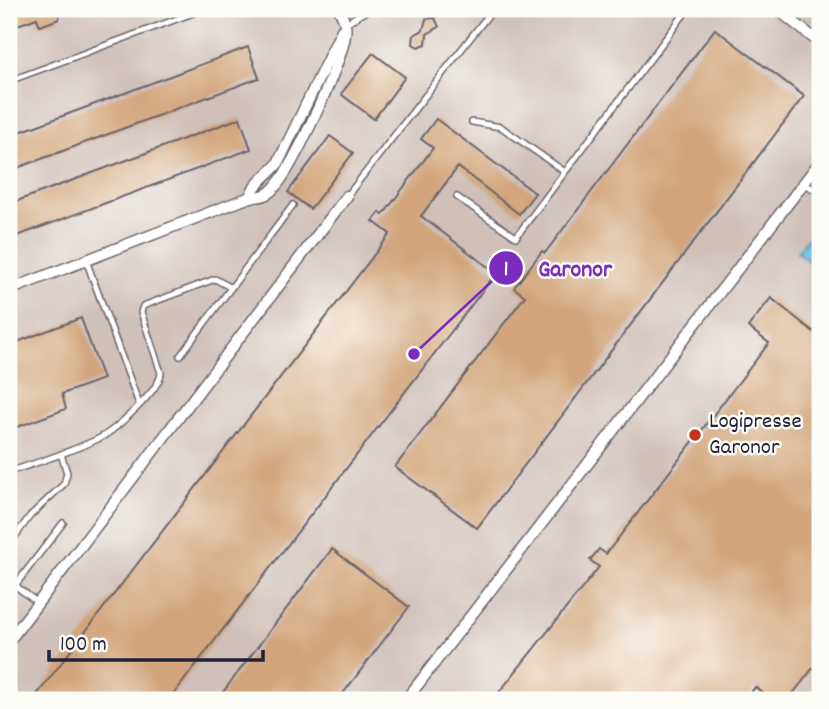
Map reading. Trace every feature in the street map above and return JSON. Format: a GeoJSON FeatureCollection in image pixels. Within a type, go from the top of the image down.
{"type":"FeatureCollection","features":[{"type":"Feature","properties":{"kind":"street"},"geometry":{"type":"LineString","coordinates":[[9,290],[250,197],[252,189],[267,178],[278,163],[346,23],[339,9]]}},
{"type":"Feature","properties":{"kind":"street"},"geometry":{"type":"LineString","coordinates":[[777,9],[820,43]]}},
{"type":"Feature","properties":{"kind":"street"},"geometry":{"type":"LineString","coordinates":[[406,700],[820,162]]}},
{"type":"Feature","properties":{"kind":"street"},"geometry":{"type":"LineString","coordinates":[[10,638],[349,194]]}},
{"type":"Feature","properties":{"kind":"lane"},"geometry":{"type":"LineString","coordinates":[[9,80],[204,9]]}},
{"type":"Feature","properties":{"kind":"lane"},"geometry":{"type":"LineString","coordinates":[[346,23],[369,9]]}},
{"type":"Feature","properties":{"kind":"lane"},"geometry":{"type":"LineString","coordinates":[[349,194],[493,9]]}},
{"type":"Feature","properties":{"kind":"lane"},"geometry":{"type":"LineString","coordinates":[[457,197],[516,237],[688,9]]}},
{"type":"Feature","properties":{"kind":"lane"},"geometry":{"type":"LineString","coordinates":[[472,122],[501,127],[565,172]]}},
{"type":"Feature","properties":{"kind":"lane"},"geometry":{"type":"LineString","coordinates":[[805,184],[820,194]]}},
{"type":"Feature","properties":{"kind":"lane"},"geometry":{"type":"LineString","coordinates":[[180,356],[293,205]]}},
{"type":"Feature","properties":{"kind":"lane"},"geometry":{"type":"LineString","coordinates":[[86,260],[139,404]]}},
{"type":"Feature","properties":{"kind":"lane"},"geometry":{"type":"LineString","coordinates":[[9,472],[102,436],[139,404],[161,379],[141,312],[143,306],[215,279],[230,288]]}},
{"type":"Feature","properties":{"kind":"lane"},"geometry":{"type":"LineString","coordinates":[[9,545],[30,516],[64,484],[67,473],[61,454]]}},
{"type":"Feature","properties":{"kind":"lane"},"geometry":{"type":"LineString","coordinates":[[38,603],[18,587],[17,583],[63,523]]}},
{"type":"Feature","properties":{"kind":"shaded area"},"geometry":{"type":"Polygon","coordinates":[[[9,9],[820,9],[820,700],[9,700],[9,9]]]}},
{"type":"Feature","properties":{"kind":"water"},"geometry":{"type":"Polygon","coordinates":[[[820,223],[820,270],[797,252],[820,223]]]}},
{"type":"Feature","properties":{"kind":"building"},"geometry":{"type":"Polygon","coordinates":[[[9,9],[58,9],[59,19],[40,26],[37,18],[9,28],[9,9]]]}},
{"type":"Feature","properties":{"kind":"building"},"geometry":{"type":"Polygon","coordinates":[[[435,18],[439,27],[427,34],[426,44],[418,47],[413,44],[414,35],[423,30],[426,19],[435,18]]]}},
{"type":"Feature","properties":{"kind":"building"},"geometry":{"type":"Polygon","coordinates":[[[715,29],[804,96],[477,528],[395,467],[525,296],[514,288],[542,251],[545,253],[715,29]]]}},
{"type":"Feature","properties":{"kind":"building"},"geometry":{"type":"Polygon","coordinates":[[[248,47],[259,78],[9,171],[9,136],[248,47]]]}},
{"type":"Feature","properties":{"kind":"building"},"geometry":{"type":"Polygon","coordinates":[[[373,53],[405,77],[374,119],[341,94],[373,53]]]}},
{"type":"Feature","properties":{"kind":"building"},"geometry":{"type":"Polygon","coordinates":[[[240,118],[251,149],[9,239],[9,204],[240,118]]]}},
{"type":"Feature","properties":{"kind":"building"},"geometry":{"type":"Polygon","coordinates":[[[436,119],[535,193],[519,214],[458,167],[421,216],[496,273],[169,700],[33,700],[390,234],[373,221],[380,212],[383,215],[433,148],[421,139],[436,119]]]}},
{"type":"Feature","properties":{"kind":"building"},"geometry":{"type":"Polygon","coordinates":[[[330,136],[353,153],[310,209],[288,192],[330,136]]]}},
{"type":"Feature","properties":{"kind":"building"},"geometry":{"type":"Polygon","coordinates":[[[771,298],[820,337],[820,674],[813,668],[788,700],[772,700],[755,687],[746,700],[493,700],[599,567],[590,560],[599,549],[606,554],[769,343],[748,327],[771,298]]]}},
{"type":"Feature","properties":{"kind":"building"},"geometry":{"type":"Polygon","coordinates":[[[81,318],[103,379],[62,394],[66,409],[9,430],[9,345],[81,318]]]}},
{"type":"Feature","properties":{"kind":"building"},"geometry":{"type":"Polygon","coordinates":[[[332,549],[409,607],[338,700],[217,700],[332,549]]]}},
{"type":"Feature","properties":{"kind":"place","name":"Garonor"},"geometry":{"type":"Point","coordinates":[414,354]}},
{"type":"Feature","properties":{"kind":"place","name":"Logipresse Garonor"},"geometry":{"type":"Point","coordinates":[695,435]}}]}
